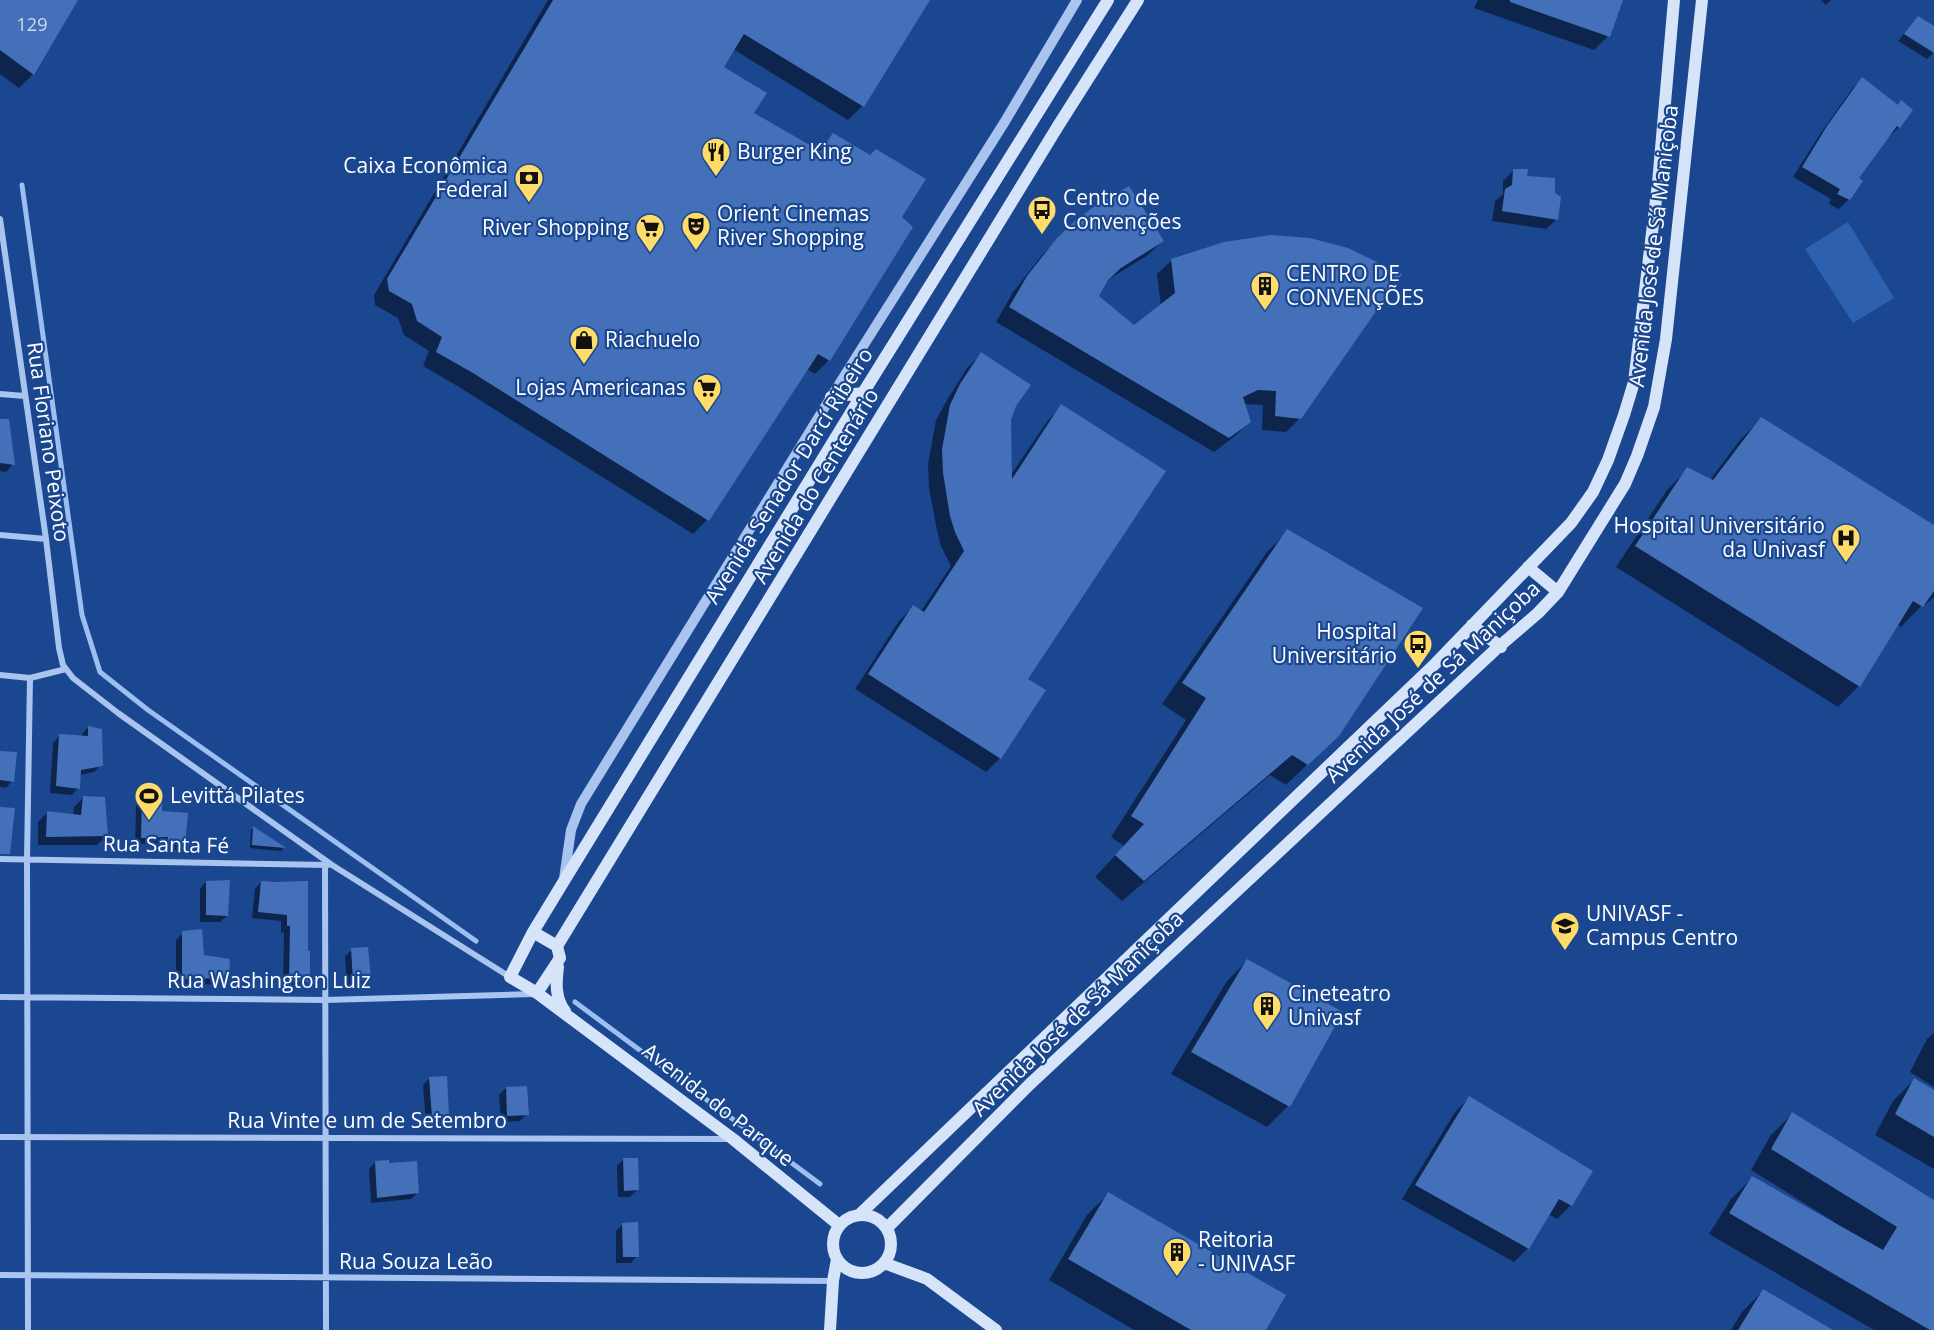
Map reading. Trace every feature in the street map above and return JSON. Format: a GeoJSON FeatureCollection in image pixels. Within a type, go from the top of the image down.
{"type":"FeatureCollection","features":[{"type":"Feature","properties":{"kind":"main road","name":"Avenida Senador Darcí Ribeiro"},"geometry":{"type":"LineString","coordinates":[[510,977],[533,932],[564,881],[863,393],[1108,0]]}},
{"type":"Feature","properties":{"kind":"main road","name":"Avenida do Centenário"},"geometry":{"type":"LineString","coordinates":[[537,993],[558,952],[1058,126],[1138,0]]}},
{"type":"Feature","properties":{"kind":"main road","name":"Avenida José de Sá Maniçoba"},"geometry":{"type":"LineString","coordinates":[[860,1214],[1428,671],[1571,523],[1593,492],[1608,460],[1634,382],[1658,183],[1674,0]]}},
{"type":"Feature","properties":{"kind":"main road","name":"Avenida José de Sá Maniçoba"},"geometry":{"type":"LineString","coordinates":[[887,1228],[1039,1076],[1558,592],[1625,484],[1654,407],[1666,339],[1702,0]]}},
{"type":"Feature","properties":{"kind":"main road"},"geometry":{"type":"LineString","coordinates":[[831,397],[863,393]]}},
{"type":"Feature","properties":{"kind":"main road"},"geometry":{"type":"LineString","coordinates":[[1528,567],[1558,592]]}},
{"type":"Feature","properties":{"kind":"main road"},"geometry":{"type":"LineString","coordinates":[[1472,625],[1500,647]]}},
{"type":"Feature","properties":{"kind":"main road"},"geometry":{"type":"LineString","coordinates":[[533,932],[558,952],[557,992],[560,1005],[572,1018]]}},
{"type":"Feature","properties":{"kind":"main road","name":"Avenida do Parque"},"geometry":{"type":"LineString","coordinates":[[510,977],[572,1018],[734,1139],[839,1225]]}},
{"type":"Feature","properties":{"kind":"main road"},"geometry":{"type":"LineString","coordinates":[[860,1214],[875,1217],[887,1228],[891,1236],[892,1246],[889,1255],[884,1263],[872,1272],[857,1273],[843,1266],[833,1251],[834,1233],[839,1225],[852,1216],[860,1214]]}},
{"type":"Feature","properties":{"kind":"main road"},"geometry":{"type":"LineString","coordinates":[[830,1330],[833,1281],[837,1259]]}},
{"type":"Feature","properties":{"kind":"main road"},"geometry":{"type":"LineString","coordinates":[[884,1263],[927,1279],[996,1330]]}},
{"type":"Feature","properties":{"kind":"street"},"geometry":{"type":"LineString","coordinates":[[564,881],[571,830],[581,804],[831,397],[1004,123],[1077,0]]}},
{"type":"Feature","properties":{"kind":"street","name":"Rua Floriano Peixoto"},"geometry":{"type":"LineString","coordinates":[[0,219],[3,261],[46,539],[59,648],[66,669]]}},
{"type":"Feature","properties":{"kind":"street"},"geometry":{"type":"LineString","coordinates":[[0,394],[25,396]]}},
{"type":"Feature","properties":{"kind":"street"},"geometry":{"type":"LineString","coordinates":[[0,535],[46,539]]}},
{"type":"Feature","properties":{"kind":"street"},"geometry":{"type":"LineString","coordinates":[[0,675],[30,678],[66,669],[90,692],[328,865],[510,977]]}},
{"type":"Feature","properties":{"kind":"street"},"geometry":{"type":"LineString","coordinates":[[28,1330],[27,859],[30,678]]}},
{"type":"Feature","properties":{"kind":"street","name":"Rua Santa Fé"},"geometry":{"type":"LineString","coordinates":[[0,859],[328,865]]}},
{"type":"Feature","properties":{"kind":"street"},"geometry":{"type":"LineString","coordinates":[[326,1330],[324,1137],[328,865]]}},
{"type":"Feature","properties":{"kind":"street","name":"Rua Washington Luiz"},"geometry":{"type":"LineString","coordinates":[[0,997],[325,1000],[537,993]]}},
{"type":"Feature","properties":{"kind":"street","name":"Rua Vinte e um de Setembro"},"geometry":{"type":"LineString","coordinates":[[0,1137],[734,1139]]}},
{"type":"Feature","properties":{"kind":"street","name":"Rua Souza Leão"},"geometry":{"type":"LineString","coordinates":[[0,1275],[833,1281]]}},
{"type":"Feature","properties":{"kind":"shaded area"},"geometry":{"type":"Polygon","coordinates":[[[1848,222],[1894,298],[1853,323],[1805,249],[1848,222]]]}},
{"type":"Feature","properties":{"kind":"building"},"geometry":{"type":"Polygon","coordinates":[[[0,0],[78,0],[34,75],[0,50],[0,0]]]}},
{"type":"Feature","properties":{"kind":"building","name":"River Shopping"},"geometry":{"type":"Polygon","coordinates":[[[553,0],[930,0],[864,107],[744,34],[724,67],[767,93],[754,113],[820,151],[833,133],[870,155],[876,149],[926,179],[902,217],[913,227],[830,361],[818,354],[709,521],[436,352],[442,337],[417,321],[412,304],[389,291],[387,279],[553,0]]]}},
{"type":"Feature","properties":{"kind":"building"},"geometry":{"type":"Polygon","coordinates":[[[1510,0],[1623,0],[1610,37],[1510,2],[1510,0]]]}},
{"type":"Feature","properties":{"kind":"building"},"geometry":{"type":"Polygon","coordinates":[[[1918,16],[1934,26],[1934,53],[1904,34],[1918,16]]]}},
{"type":"Feature","properties":{"kind":"building"},"geometry":{"type":"Polygon","coordinates":[[[1862,77],[1898,105],[1901,100],[1913,110],[1900,128],[1897,126],[1859,178],[1863,181],[1850,200],[1837,194],[1840,189],[1802,167],[1827,126],[1862,77]]]}},
{"type":"Feature","properties":{"kind":"building"},"geometry":{"type":"Polygon","coordinates":[[[1513,169],[1528,169],[1527,176],[1555,178],[1555,193],[1561,197],[1558,220],[1502,211],[1505,189],[1512,185],[1513,169]]]}},
{"type":"Feature","properties":{"kind":"building","name":"CENTRO DE CONVENÇÕES"},"geometry":{"type":"Polygon","coordinates":[[[1129,186],[1164,241],[1121,268],[1108,280],[1099,296],[1134,325],[1175,293],[1171,259],[1224,242],[1271,235],[1310,238],[1348,248],[1402,274],[1301,419],[1275,416],[1276,391],[1258,390],[1243,397],[1251,422],[1229,438],[1009,307],[1027,276],[1057,238],[1095,206],[1129,186]]]}},
{"type":"Feature","properties":{"kind":"building"},"geometry":{"type":"Polygon","coordinates":[[[981,352],[1031,385],[1016,406],[1011,420],[1012,479],[1061,404],[1166,471],[1028,679],[1046,690],[1001,759],[868,674],[913,605],[924,612],[964,551],[950,516],[943,473],[942,449],[950,405],[960,384],[981,352]]]}},
{"type":"Feature","properties":{"kind":"building"},"geometry":{"type":"Polygon","coordinates":[[[1761,417],[1934,525],[1934,591],[1923,607],[1913,601],[1860,687],[1635,546],[1687,467],[1713,480],[1761,417]]]}},
{"type":"Feature","properties":{"kind":"building"},"geometry":{"type":"Polygon","coordinates":[[[0,419],[9,419],[15,465],[0,463],[0,419]]]}},
{"type":"Feature","properties":{"kind":"building"},"geometry":{"type":"Polygon","coordinates":[[[1287,529],[1423,608],[1339,736],[1308,765],[1292,755],[1144,881],[1115,855],[1144,824],[1131,816],[1206,698],[1182,683],[1287,529]]]}},
{"type":"Feature","properties":{"kind":"building"},"geometry":{"type":"Polygon","coordinates":[[[88,726],[102,729],[103,766],[81,770],[80,789],[56,786],[59,734],[88,736],[88,726]]]}},
{"type":"Feature","properties":{"kind":"building"},"geometry":{"type":"Polygon","coordinates":[[[0,751],[17,752],[14,782],[0,780],[0,751]]]}},
{"type":"Feature","properties":{"kind":"building"},"geometry":{"type":"Polygon","coordinates":[[[83,796],[105,797],[108,836],[46,837],[47,811],[81,815],[83,796]]]}},
{"type":"Feature","properties":{"kind":"building"},"geometry":{"type":"Polygon","coordinates":[[[142,798],[162,798],[162,811],[188,813],[185,844],[167,842],[168,837],[141,838],[142,798]]]}},
{"type":"Feature","properties":{"kind":"building"},"geometry":{"type":"Polygon","coordinates":[[[0,807],[15,808],[10,854],[0,854],[0,807]]]}},
{"type":"Feature","properties":{"kind":"building"},"geometry":{"type":"Polygon","coordinates":[[[253,826],[286,848],[252,845],[253,826]]]}},
{"type":"Feature","properties":{"kind":"building"},"geometry":{"type":"Polygon","coordinates":[[[230,880],[228,916],[206,915],[206,881],[230,880]]]}},
{"type":"Feature","properties":{"kind":"building"},"geometry":{"type":"Polygon","coordinates":[[[261,881],[308,881],[310,982],[289,981],[290,926],[287,926],[287,915],[258,912],[261,881]]]}},
{"type":"Feature","properties":{"kind":"building"},"geometry":{"type":"Polygon","coordinates":[[[202,929],[204,955],[230,959],[229,978],[182,979],[182,931],[202,929]]]}},
{"type":"Feature","properties":{"kind":"building"},"geometry":{"type":"Polygon","coordinates":[[[368,947],[371,980],[353,981],[351,948],[368,947]]]}},
{"type":"Feature","properties":{"kind":"building","name":"Cineteatro Univasf"},"geometry":{"type":"Polygon","coordinates":[[[1247,959],[1343,1012],[1290,1107],[1191,1052],[1247,959]]]}},
{"type":"Feature","properties":{"kind":"building"},"geometry":{"type":"Polygon","coordinates":[[[447,1076],[449,1116],[432,1117],[429,1077],[447,1076]]]}},
{"type":"Feature","properties":{"kind":"building"},"geometry":{"type":"Polygon","coordinates":[[[1914,1078],[1934,1090],[1934,1137],[1895,1114],[1914,1078]]]}},
{"type":"Feature","properties":{"kind":"building"},"geometry":{"type":"Polygon","coordinates":[[[527,1086],[529,1115],[507,1116],[506,1087],[527,1086]]]}},
{"type":"Feature","properties":{"kind":"building"},"geometry":{"type":"Polygon","coordinates":[[[1469,1096],[1593,1171],[1572,1206],[1559,1199],[1529,1249],[1415,1185],[1469,1096]]]}},
{"type":"Feature","properties":{"kind":"building"},"geometry":{"type":"Polygon","coordinates":[[[1792,1112],[1934,1200],[1934,1330],[1930,1330],[1729,1213],[1752,1176],[1883,1250],[1897,1227],[1771,1149],[1792,1112]]]}},
{"type":"Feature","properties":{"kind":"building"},"geometry":{"type":"Polygon","coordinates":[[[623,1158],[638,1158],[639,1190],[624,1191],[623,1158]]]}},
{"type":"Feature","properties":{"kind":"building"},"geometry":{"type":"Polygon","coordinates":[[[389,1160],[389,1163],[417,1161],[419,1193],[377,1198],[375,1161],[389,1160]]]}},
{"type":"Feature","properties":{"kind":"building","name":"Reitoria - UNIVASF"},"geometry":{"type":"Polygon","coordinates":[[[1108,1192],[1286,1295],[1266,1330],[1191,1330],[1068,1259],[1108,1192]]]}},
{"type":"Feature","properties":{"kind":"building"},"geometry":{"type":"Polygon","coordinates":[[[638,1222],[639,1257],[623,1257],[622,1223],[638,1222]]]}},
{"type":"Feature","properties":{"kind":"building"},"geometry":{"type":"Polygon","coordinates":[[[1763,1289],[1833,1330],[1738,1330],[1763,1289]]]}},
{"type":"Feature","properties":{"kind":"waterway"},"geometry":{"type":"LineString","coordinates":[[22,185],[82,615],[100,672],[148,710],[476,941]]}},
{"type":"Feature","properties":{"kind":"waterway"},"geometry":{"type":"LineString","coordinates":[[575,1002],[820,1184]]}},
{"type":"Feature","properties":{"kind":"place","name":"Burger King"},"geometry":{"type":"Point","coordinates":[716,178]}},
{"type":"Feature","properties":{"kind":"place","name":"Caixa Econômica Federal"},"geometry":{"type":"Point","coordinates":[529,204]}},
{"type":"Feature","properties":{"kind":"place","name":"Centro de Convenções"},"geometry":{"type":"Point","coordinates":[1042,236]}},
{"type":"Feature","properties":{"kind":"place","name":"Orient Cinemas River Shopping"},"geometry":{"type":"Point","coordinates":[696,252]}},
{"type":"Feature","properties":{"kind":"place","name":"River Shopping"},"geometry":{"type":"Point","coordinates":[650,254]}},
{"type":"Feature","properties":{"kind":"place","name":"CENTRO DE CONVENÇÕES"},"geometry":{"type":"Point","coordinates":[1265,312]}},
{"type":"Feature","properties":{"kind":"place","name":"Riachuelo"},"geometry":{"type":"Point","coordinates":[584,366]}},
{"type":"Feature","properties":{"kind":"place","name":"Lojas Americanas"},"geometry":{"type":"Point","coordinates":[707,414]}},
{"type":"Feature","properties":{"kind":"place","name":"Hospital Universitário da Univasf"},"geometry":{"type":"Point","coordinates":[1846,564]}},
{"type":"Feature","properties":{"kind":"place","name":"Hospital Universitário"},"geometry":{"type":"Point","coordinates":[1418,670]}},
{"type":"Feature","properties":{"kind":"place","name":"Levittá Pilates"},"geometry":{"type":"Point","coordinates":[149,822]}},
{"type":"Feature","properties":{"kind":"place","name":"UNIVASF - Campus Centro"},"geometry":{"type":"Point","coordinates":[1565,952]}},
{"type":"Feature","properties":{"kind":"place","name":"Cineteatro Univasf"},"geometry":{"type":"Point","coordinates":[1267,1032]}},
{"type":"Feature","properties":{"kind":"place","name":"Reitoria - UNIVASF"},"geometry":{"type":"Point","coordinates":[1177,1278]}}]}
